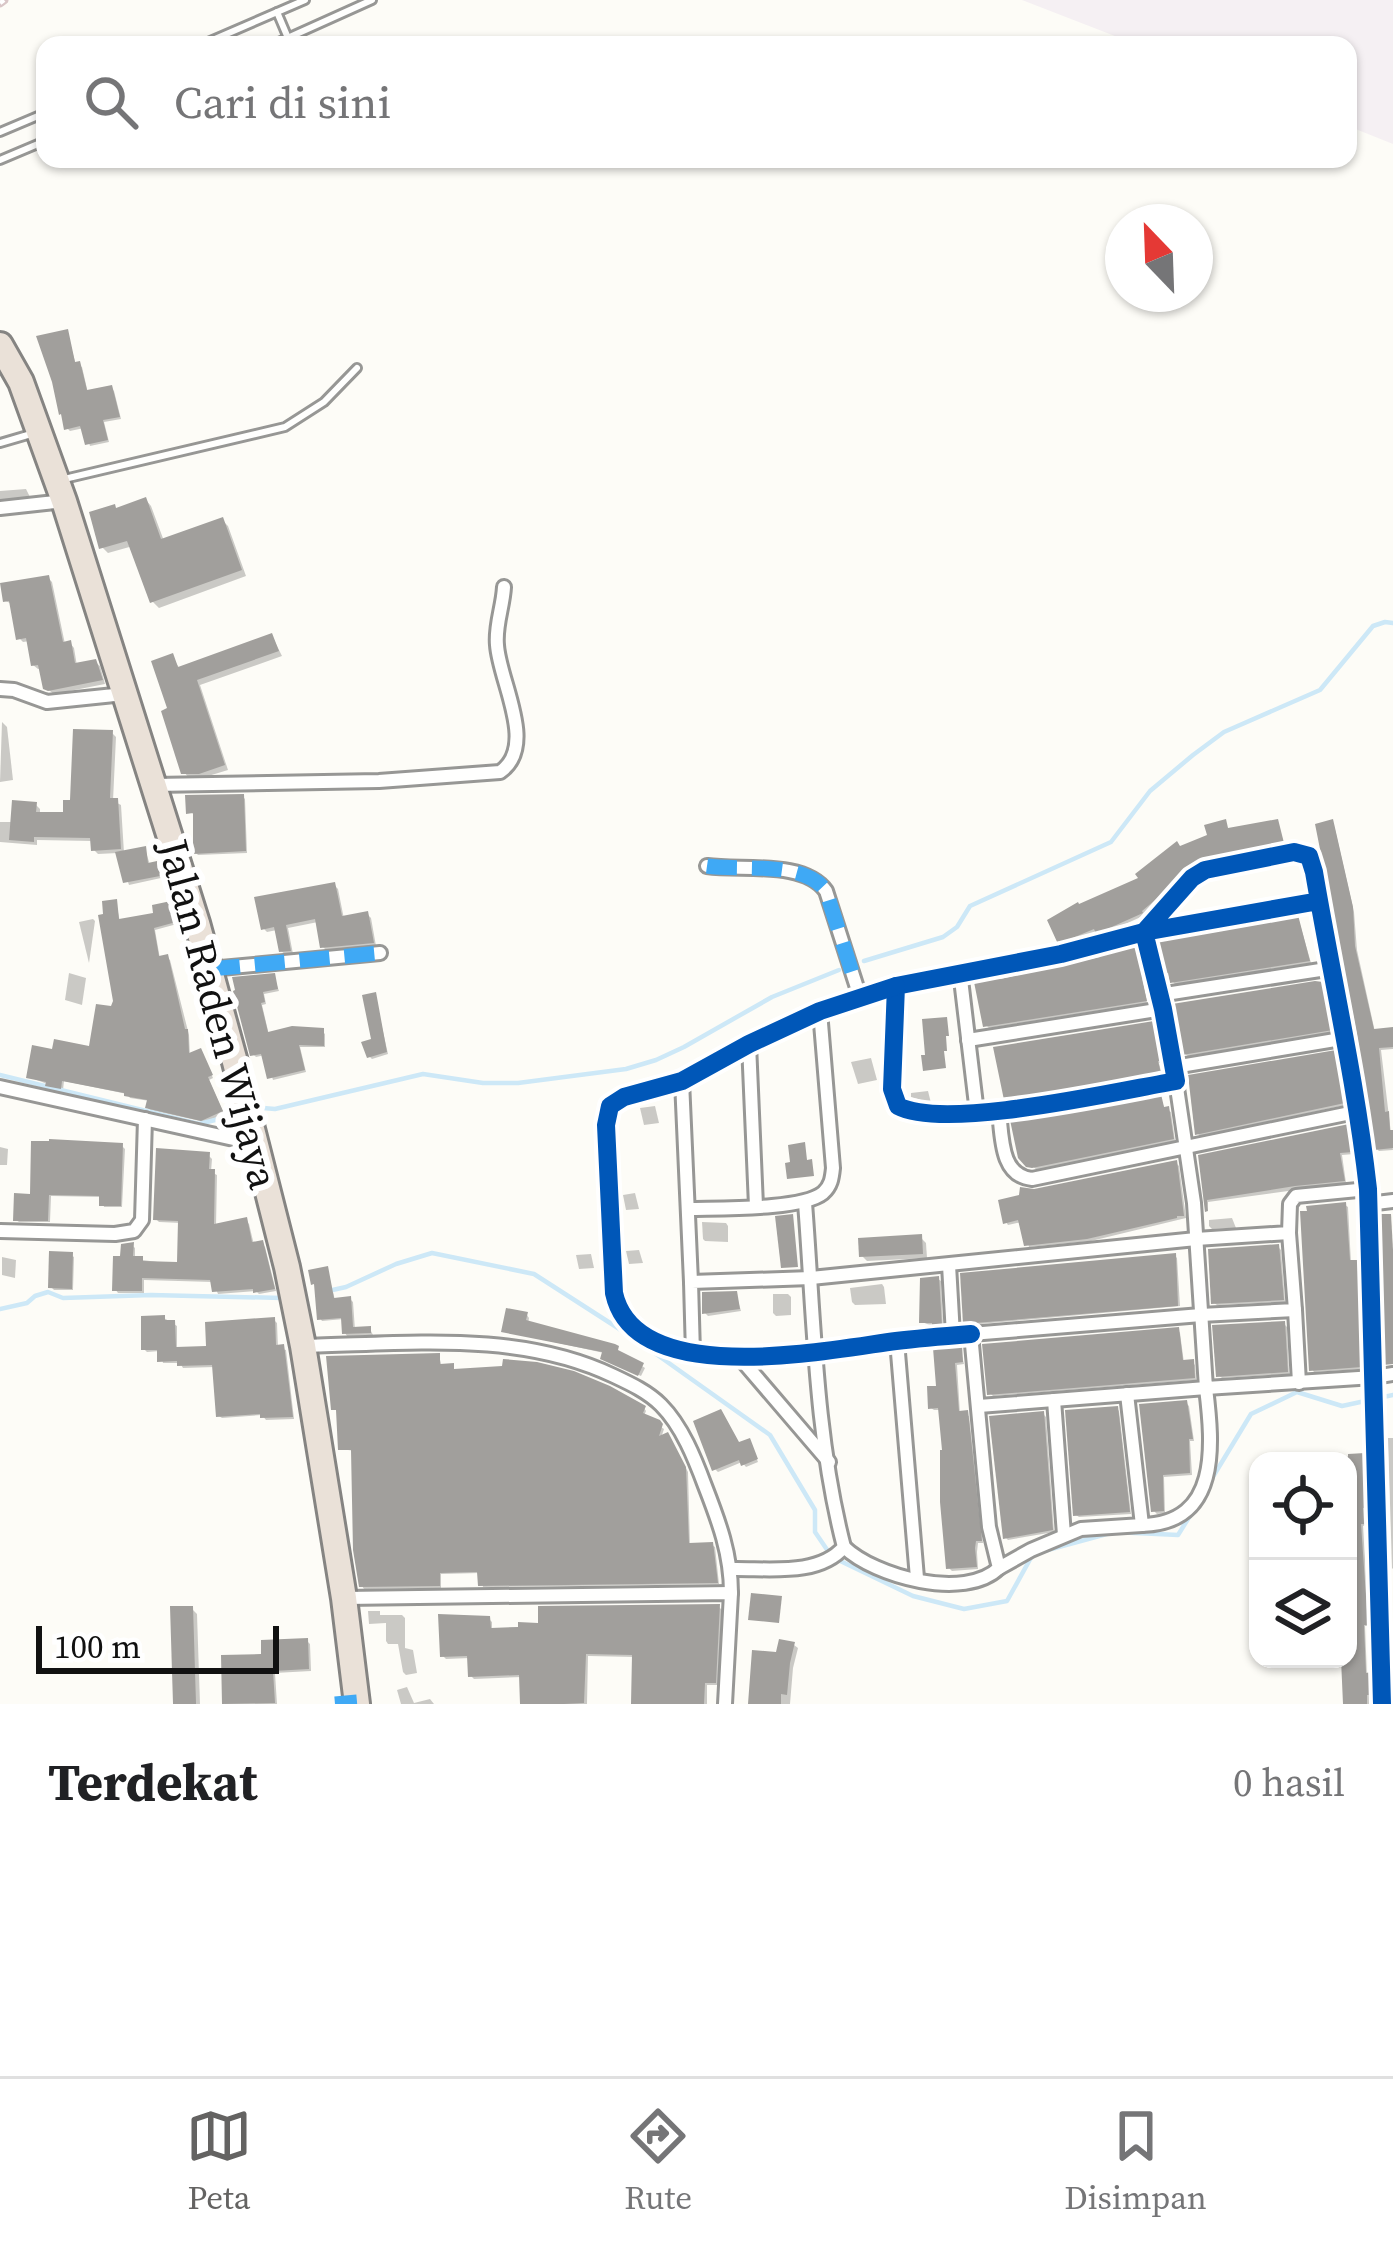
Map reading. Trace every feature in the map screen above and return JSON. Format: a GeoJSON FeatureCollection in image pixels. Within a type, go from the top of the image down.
{"type":"FeatureCollection","features":[{"type":"Feature","properties":{"kind":"highway","name":"Jalan Raden Wijaya"},"geometry":{"type":"LineString","coordinates":[[0,345],[21,382],[60,491],[210,969],[256,1144],[303,1346],[344,1598],[350,1703]]}},
{"type":"Feature","properties":{"kind":"street"},"geometry":{"type":"LineString","coordinates":[[0,508],[60,491]]}},
{"type":"Feature","properties":{"kind":"street"},"geometry":{"type":"LineString","coordinates":[[154,785],[379,781],[488,775],[503,770],[512,758],[517,731],[496,635],[504,587]]}},
{"type":"Feature","properties":{"kind":"street"},"geometry":{"type":"LineString","coordinates":[[0,689],[47,702],[124,694]]}},
{"type":"Feature","properties":{"kind":"street"},"geometry":{"type":"LineString","coordinates":[[1144,932],[1192,878],[1214,866],[1294,852],[1311,860],[1360,1112],[1368,1196],[1386,1573],[1382,1704]]}},
{"type":"Feature","properties":{"kind":"street"},"geometry":{"type":"LineString","coordinates":[[706,866],[802,872],[820,883],[860,997]]}},
{"type":"Feature","properties":{"kind":"street"},"geometry":{"type":"LineString","coordinates":[[1295,1310],[953,1335],[814,1353],[740,1358],[693,1354],[629,1323],[616,1304],[607,1109],[624,1097],[682,1082],[820,1011],[896,986],[1144,932],[1319,901]]}},
{"type":"Feature","properties":{"kind":"street"},"geometry":{"type":"LineString","coordinates":[[840,1551],[886,1573],[969,1584],[981,1582],[1064,1534],[1100,1526],[1161,1525],[1181,1516],[1201,1492],[1210,1444],[1187,1145],[1144,932]]}},
{"type":"Feature","properties":{"kind":"street"},"geometry":{"type":"LineString","coordinates":[[210,969],[380,953]]}},
{"type":"Feature","properties":{"kind":"street"},"geometry":{"type":"LineString","coordinates":[[968,1040],[1333,968]]}},
{"type":"Feature","properties":{"kind":"street"},"geometry":{"type":"LineString","coordinates":[[960,971],[977,1113]]}},
{"type":"Feature","properties":{"kind":"street"},"geometry":{"type":"LineString","coordinates":[[896,986],[892,1088],[898,1106],[917,1114],[998,1111],[1346,1038]]}},
{"type":"Feature","properties":{"kind":"street"},"geometry":{"type":"LineString","coordinates":[[689,1209],[805,1203],[823,1193],[832,1179],[820,1011]]}},
{"type":"Feature","properties":{"kind":"street"},"geometry":{"type":"LineString","coordinates":[[749,1044],[756,1206]]}},
{"type":"Feature","properties":{"kind":"street"},"geometry":{"type":"LineString","coordinates":[[682,1082],[693,1354]]}},
{"type":"Feature","properties":{"kind":"street"},"geometry":{"type":"LineString","coordinates":[[0,1087],[256,1144]]}},
{"type":"Feature","properties":{"kind":"street"},"geometry":{"type":"LineString","coordinates":[[998,1111],[1009,1167],[1022,1178],[1032,1179],[1360,1112]]}},
{"type":"Feature","properties":{"kind":"street"},"geometry":{"type":"LineString","coordinates":[[0,1232],[134,1231],[142,1220],[145,1119]]}},
{"type":"Feature","properties":{"kind":"street"},"geometry":{"type":"LineString","coordinates":[[1299,1383],[1289,1233],[1294,1197],[1368,1196],[1393,1201]]}},
{"type":"Feature","properties":{"kind":"street"},"geometry":{"type":"LineString","coordinates":[[805,1203],[814,1353],[840,1551]]}},
{"type":"Feature","properties":{"kind":"street"},"geometry":{"type":"LineString","coordinates":[[691,1282],[811,1278],[1289,1233]]}},
{"type":"Feature","properties":{"kind":"street"},"geometry":{"type":"LineString","coordinates":[[950,1265],[953,1335]]}},
{"type":"Feature","properties":{"kind":"street"},"geometry":{"type":"LineString","coordinates":[[971,1334],[989,1527],[999,1568]]}},
{"type":"Feature","properties":{"kind":"street"},"geometry":{"type":"LineString","coordinates":[[897,1341],[917,1578]]}},
{"type":"Feature","properties":{"kind":"street"},"geometry":{"type":"LineString","coordinates":[[303,1346],[467,1343],[534,1349],[587,1365],[640,1389],[661,1405],[697,1464],[726,1542],[731,1569],[725,1704]]}},
{"type":"Feature","properties":{"kind":"street"},"geometry":{"type":"LineString","coordinates":[[740,1358],[829,1462]]}},
{"type":"Feature","properties":{"kind":"street"},"geometry":{"type":"LineString","coordinates":[[980,1406],[1375,1380],[1393,1373]]}},
{"type":"Feature","properties":{"kind":"street"},"geometry":{"type":"LineString","coordinates":[[1126,1394],[1142,1525]]}},
{"type":"Feature","properties":{"kind":"street"},"geometry":{"type":"LineString","coordinates":[[1054,1400],[1064,1534]]}},
{"type":"Feature","properties":{"kind":"street"},"geometry":{"type":"LineString","coordinates":[[1376,1425],[1393,1426]]}},
{"type":"Feature","properties":{"kind":"street"},"geometry":{"type":"LineString","coordinates":[[731,1569],[801,1567],[821,1563],[840,1551]]}},
{"type":"Feature","properties":{"kind":"street"},"geometry":{"type":"LineString","coordinates":[[344,1598],[730,1593]]}},
{"type":"Feature","properties":{"kind":"lane"},"geometry":{"type":"LineString","coordinates":[[222,36],[305,0]]}},
{"type":"Feature","properties":{"kind":"lane"},"geometry":{"type":"LineString","coordinates":[[292,36],[372,0]]}},
{"type":"Feature","properties":{"kind":"lane"},"geometry":{"type":"LineString","coordinates":[[277,12],[287,36]]}},
{"type":"Feature","properties":{"kind":"lane"},"geometry":{"type":"LineString","coordinates":[[0,132],[36,117]]}},
{"type":"Feature","properties":{"kind":"lane"},"geometry":{"type":"LineString","coordinates":[[0,160],[36,145]]}},
{"type":"Feature","properties":{"kind":"lane"},"geometry":{"type":"LineString","coordinates":[[60,491],[285,427],[324,402],[357,368]]}},
{"type":"Feature","properties":{"kind":"lane"},"geometry":{"type":"LineString","coordinates":[[0,443],[40,431]]}},
{"type":"Feature","properties":{"kind":"shaded area"},"geometry":{"type":"Polygon","coordinates":[[[1022,0],[1393,0],[1393,144],[1357,130],[1357,36],[1115,36],[1022,0]]]}},
{"type":"Feature","properties":{"kind":"building"},"geometry":{"type":"Polygon","coordinates":[[[68,329],[87,390],[112,385],[120,417],[103,420],[108,440],[85,445],[80,426],[64,430],[36,336],[68,329]]]}},
{"type":"Feature","properties":{"kind":"building"},"geometry":{"type":"Polygon","coordinates":[[[146,497],[161,539],[223,517],[242,570],[150,603],[127,541],[99,549],[89,512],[146,497]]]}},
{"type":"Feature","properties":{"kind":"building"},"geometry":{"type":"Polygon","coordinates":[[[49,575],[63,642],[71,640],[75,663],[96,659],[103,680],[43,689],[38,665],[31,666],[26,638],[16,640],[9,601],[3,602],[0,583],[49,575]]]}},
{"type":"Feature","properties":{"kind":"building"},"geometry":{"type":"Polygon","coordinates":[[[272,633],[279,651],[197,680],[225,765],[199,774],[181,774],[151,661],[173,653],[178,667],[272,633]]]}},
{"type":"Feature","properties":{"kind":"building"},"geometry":{"type":"Polygon","coordinates":[[[73,729],[113,730],[110,798],[118,798],[121,849],[91,851],[90,838],[9,840],[12,800],[37,802],[36,812],[63,812],[63,800],[70,800],[73,729]]]}},
{"type":"Feature","properties":{"kind":"building"},"geometry":{"type":"Polygon","coordinates":[[[244,794],[246,851],[193,854],[193,813],[186,814],[185,795],[244,794]]]}},
{"type":"Feature","properties":{"kind":"building"},"geometry":{"type":"Polygon","coordinates":[[[1226,819],[1228,828],[1278,819],[1284,843],[1200,861],[1178,876],[1143,913],[1096,934],[1094,929],[1058,944],[1047,920],[1138,878],[1135,874],[1177,841],[1180,846],[1207,835],[1204,825],[1226,819]]]}},
{"type":"Feature","properties":{"kind":"building"},"geometry":{"type":"Polygon","coordinates":[[[1333,819],[1374,1029],[1393,1027],[1393,1047],[1379,1048],[1393,1148],[1374,1150],[1357,1035],[1315,824],[1333,819]]]}},
{"type":"Feature","properties":{"kind":"building"},"geometry":{"type":"Polygon","coordinates":[[[146,846],[148,863],[157,861],[160,876],[123,883],[115,852],[146,846]]]}},
{"type":"Feature","properties":{"kind":"building"},"geometry":{"type":"Polygon","coordinates":[[[335,882],[342,916],[368,911],[374,943],[320,948],[315,919],[286,925],[291,951],[279,952],[274,927],[261,930],[254,897],[335,882]]]}},
{"type":"Feature","properties":{"kind":"building"},"geometry":{"type":"Polygon","coordinates":[[[117,899],[119,919],[153,913],[152,905],[171,901],[176,922],[154,928],[159,956],[168,954],[188,1029],[189,1053],[201,1048],[223,1111],[201,1121],[145,1108],[147,1100],[124,1093],[62,1081],[61,1089],[26,1078],[32,1045],[52,1049],[54,1039],[89,1046],[96,1004],[111,1006],[98,915],[103,914],[102,901],[117,899]]]}},
{"type":"Feature","properties":{"kind":"building"},"geometry":{"type":"Polygon","coordinates":[[[1298,915],[1310,961],[1170,983],[1165,974],[1157,940],[1298,915]]]}},
{"type":"Feature","properties":{"kind":"building"},"geometry":{"type":"Polygon","coordinates":[[[1136,945],[1147,1001],[983,1027],[974,982],[1100,957],[1136,945]]]}},
{"type":"Feature","properties":{"kind":"building"},"geometry":{"type":"Polygon","coordinates":[[[275,973],[278,989],[263,992],[265,1002],[261,1003],[268,1032],[292,1026],[324,1028],[324,1046],[299,1045],[305,1070],[267,1079],[261,1054],[250,1056],[232,977],[275,973]]]}},
{"type":"Feature","properties":{"kind":"building"},"geometry":{"type":"Polygon","coordinates":[[[1323,982],[1333,1030],[1182,1055],[1172,1004],[1323,982]]]}},
{"type":"Feature","properties":{"kind":"building"},"geometry":{"type":"Polygon","coordinates":[[[376,992],[387,1052],[367,1058],[361,1042],[371,1039],[362,995],[376,992]]]}},
{"type":"Feature","properties":{"kind":"building"},"geometry":{"type":"Polygon","coordinates":[[[947,1017],[946,1068],[923,1071],[922,1019],[947,1017]]]}},
{"type":"Feature","properties":{"kind":"building"},"geometry":{"type":"Polygon","coordinates":[[[1154,1021],[1161,1073],[1004,1100],[993,1047],[1154,1021]]]}},
{"type":"Feature","properties":{"kind":"building"},"geometry":{"type":"Polygon","coordinates":[[[1336,1050],[1345,1103],[1195,1135],[1188,1075],[1336,1050]]]}},
{"type":"Feature","properties":{"kind":"building"},"geometry":{"type":"Polygon","coordinates":[[[1161,1094],[1164,1107],[1169,1106],[1174,1139],[1032,1168],[1018,1158],[1010,1120],[1161,1094]]]}},
{"type":"Feature","properties":{"kind":"building"},"geometry":{"type":"Polygon","coordinates":[[[1349,1124],[1353,1152],[1340,1153],[1345,1181],[1207,1200],[1205,1212],[1198,1155],[1349,1124]]]}},
{"type":"Feature","properties":{"kind":"building"},"geometry":{"type":"Polygon","coordinates":[[[31,1141],[123,1143],[121,1206],[99,1206],[99,1196],[49,1195],[48,1221],[13,1221],[14,1193],[30,1194],[31,1141]]]}},
{"type":"Feature","properties":{"kind":"building"},"geometry":{"type":"Polygon","coordinates":[[[805,1142],[814,1176],[787,1179],[788,1145],[805,1142]]]}},
{"type":"Feature","properties":{"kind":"building"},"geometry":{"type":"Polygon","coordinates":[[[156,1148],[210,1152],[209,1169],[215,1169],[214,1224],[247,1217],[252,1242],[263,1240],[275,1289],[212,1292],[210,1280],[142,1278],[142,1291],[112,1291],[113,1256],[120,1256],[121,1244],[134,1242],[133,1256],[143,1256],[143,1261],[177,1262],[178,1221],[153,1220],[156,1148]]]}},
{"type":"Feature","properties":{"kind":"building"},"geometry":{"type":"Polygon","coordinates":[[[1177,1160],[1184,1216],[1087,1239],[1024,1246],[1018,1220],[1003,1224],[998,1200],[1019,1195],[1020,1187],[1034,1189],[1177,1160]]]}},
{"type":"Feature","properties":{"kind":"building"},"geometry":{"type":"Polygon","coordinates":[[[1346,1202],[1350,1260],[1359,1260],[1362,1367],[1309,1371],[1300,1211],[1307,1211],[1306,1206],[1346,1202]]]}},
{"type":"Feature","properties":{"kind":"building"},"geometry":{"type":"Polygon","coordinates":[[[793,1214],[798,1267],[781,1268],[775,1216],[793,1214]]]}},
{"type":"Feature","properties":{"kind":"building"},"geometry":{"type":"Polygon","coordinates":[[[1379,1214],[1391,1214],[1393,1250],[1393,1364],[1383,1365],[1379,1214]]]}},
{"type":"Feature","properties":{"kind":"building"},"geometry":{"type":"Polygon","coordinates":[[[922,1234],[923,1254],[859,1257],[858,1238],[922,1234]]]}},
{"type":"Feature","properties":{"kind":"building"},"geometry":{"type":"Polygon","coordinates":[[[1279,1244],[1284,1300],[1211,1304],[1208,1249],[1279,1244]]]}},
{"type":"Feature","properties":{"kind":"building"},"geometry":{"type":"Polygon","coordinates":[[[49,1251],[73,1252],[72,1289],[48,1288],[49,1251]]]}},
{"type":"Feature","properties":{"kind":"building"},"geometry":{"type":"Polygon","coordinates":[[[1176,1253],[1178,1306],[963,1324],[960,1273],[1176,1253]]]}},
{"type":"Feature","properties":{"kind":"building"},"geometry":{"type":"Polygon","coordinates":[[[328,1266],[334,1298],[351,1296],[353,1327],[371,1326],[371,1333],[342,1334],[341,1318],[317,1320],[308,1270],[328,1266]]]}},
{"type":"Feature","properties":{"kind":"building"},"geometry":{"type":"Polygon","coordinates":[[[939,1276],[942,1326],[932,1327],[932,1323],[919,1323],[920,1278],[939,1276]]]}},
{"type":"Feature","properties":{"kind":"building"},"geometry":{"type":"Polygon","coordinates":[[[737,1291],[740,1309],[702,1314],[702,1292],[737,1291]]]}},
{"type":"Feature","properties":{"kind":"building"},"geometry":{"type":"Polygon","coordinates":[[[506,1308],[528,1312],[526,1320],[615,1344],[644,1363],[638,1376],[600,1359],[602,1352],[501,1332],[506,1308]]]}},
{"type":"Feature","properties":{"kind":"building"},"geometry":{"type":"Polygon","coordinates":[[[165,1315],[165,1320],[175,1320],[176,1347],[206,1346],[205,1322],[275,1317],[276,1345],[284,1344],[293,1417],[216,1417],[212,1365],[157,1362],[157,1350],[141,1350],[141,1316],[165,1315]]]}},
{"type":"Feature","properties":{"kind":"building"},"geometry":{"type":"Polygon","coordinates":[[[1285,1321],[1288,1372],[1216,1377],[1212,1325],[1285,1321]]]}},
{"type":"Feature","properties":{"kind":"building"},"geometry":{"type":"Polygon","coordinates":[[[1179,1327],[1183,1360],[1194,1359],[1195,1378],[987,1395],[982,1344],[1179,1327]]]}},
{"type":"Feature","properties":{"kind":"building"},"geometry":{"type":"Polygon","coordinates":[[[962,1345],[963,1362],[955,1363],[959,1411],[968,1410],[982,1541],[976,1541],[977,1567],[946,1569],[938,1408],[928,1409],[927,1386],[936,1386],[933,1348],[962,1345]]]}},
{"type":"Feature","properties":{"kind":"building"},"geometry":{"type":"Polygon","coordinates":[[[440,1353],[440,1364],[454,1363],[454,1369],[502,1366],[503,1359],[574,1371],[646,1406],[643,1413],[660,1420],[659,1436],[668,1432],[686,1467],[689,1543],[713,1542],[718,1583],[478,1586],[477,1572],[440,1573],[440,1586],[359,1587],[353,1550],[351,1450],[338,1450],[326,1356],[440,1353]]]}},
{"type":"Feature","properties":{"kind":"building"},"geometry":{"type":"Polygon","coordinates":[[[1187,1400],[1193,1439],[1189,1439],[1190,1473],[1163,1475],[1164,1511],[1151,1512],[1139,1404],[1187,1400]]]}},
{"type":"Feature","properties":{"kind":"building"},"geometry":{"type":"Polygon","coordinates":[[[1118,1406],[1130,1512],[1073,1516],[1065,1410],[1118,1406]]]}},
{"type":"Feature","properties":{"kind":"building"},"geometry":{"type":"Polygon","coordinates":[[[721,1409],[739,1442],[750,1438],[758,1459],[741,1466],[739,1460],[712,1471],[693,1421],[721,1409]]]}},
{"type":"Feature","properties":{"kind":"building"},"geometry":{"type":"Polygon","coordinates":[[[1044,1411],[1053,1530],[1003,1539],[989,1416],[1044,1411]]]}},
{"type":"Feature","properties":{"kind":"building"},"geometry":{"type":"Polygon","coordinates":[[[1357,1453],[1365,1453],[1366,1508],[1361,1524],[1368,1625],[1364,1625],[1366,1673],[1371,1672],[1371,1695],[1367,1695],[1367,1704],[1343,1704],[1341,1668],[1357,1668],[1357,1453]]]}},
{"type":"Feature","properties":{"kind":"building"},"geometry":{"type":"Polygon","coordinates":[[[751,1593],[782,1596],[779,1623],[748,1620],[751,1593]]]}},
{"type":"Feature","properties":{"kind":"building"},"geometry":{"type":"Polygon","coordinates":[[[720,1604],[716,1683],[705,1683],[704,1704],[631,1704],[632,1655],[586,1654],[584,1703],[564,1704],[520,1704],[519,1675],[468,1677],[467,1656],[440,1657],[438,1614],[490,1616],[491,1628],[538,1623],[538,1606],[720,1604]]]}},
{"type":"Feature","properties":{"kind":"building"},"geometry":{"type":"Polygon","coordinates":[[[170,1606],[193,1606],[196,1704],[173,1704],[170,1606]]]}},
{"type":"Feature","properties":{"kind":"building"},"geometry":{"type":"Polygon","coordinates":[[[308,1638],[309,1669],[273,1671],[275,1703],[222,1704],[221,1655],[261,1654],[261,1640],[308,1638]]]}},
{"type":"Feature","properties":{"kind":"building"},"geometry":{"type":"Polygon","coordinates":[[[779,1639],[795,1642],[787,1695],[781,1694],[781,1704],[748,1704],[752,1650],[776,1652],[779,1639]]]}},
{"type":"Feature","properties":{"kind":"waterway"},"geometry":{"type":"LineString","coordinates":[[864,961],[943,937],[957,927],[970,906],[1111,842],[1150,791],[1193,755],[1224,732],[1320,690],[1373,626],[1393,623]]}},
{"type":"Feature","properties":{"kind":"waterway"},"geometry":{"type":"LineString","coordinates":[[263,1108],[423,1074],[518,1083],[626,1069],[684,1047],[772,997],[839,970]]}},
{"type":"Feature","properties":{"kind":"waterway"},"geometry":{"type":"LineString","coordinates":[[0,1075],[199,1124],[231,1116]]}},
{"type":"Feature","properties":{"kind":"waterway"},"geometry":{"type":"LineString","coordinates":[[328,1291],[432,1253],[534,1274],[770,1435],[815,1510],[815,1532],[832,1557],[913,1596],[964,1609],[1007,1601],[1033,1554],[1114,1532],[1178,1535],[1193,1511]]}},
{"type":"Feature","properties":{"kind":"waterway"},"geometry":{"type":"LineString","coordinates":[[0,1309],[48,1292],[63,1298],[282,1298]]}},
{"type":"Feature","properties":{"kind":"waterway"},"geometry":{"type":"LineString","coordinates":[[1211,1480],[1251,1414],[1297,1392],[1342,1406],[1393,1395]]}},
{"type":"Feature","properties":{"kind":"railway"},"geometry":{"type":"LineString","coordinates":[[0,3],[4,0]]}},
{"type":"Feature","properties":{"kind":"marked path"},"geometry":{"type":"LineString","coordinates":[[707,866],[788,871],[816,881],[826,891],[860,997]]}},
{"type":"Feature","properties":{"kind":"marked path"},"geometry":{"type":"LineString","coordinates":[[210,969],[380,953]]}},
{"type":"Feature","properties":{"kind":"marked path"},"geometry":{"type":"LineString","coordinates":[[335,1704],[357,1702]]}},
{"type":"Feature","properties":{"kind":"cycle path"},"geometry":{"type":"LineString","coordinates":[[1319,901],[1144,932],[1176,1081],[1033,1107],[953,1114],[921,1113],[898,1106],[892,1089],[896,986],[1061,954],[1144,932],[1192,878],[1205,870],[1294,852],[1309,856],[1314,872],[1350,1070],[1368,1189],[1382,1704]]}},
{"type":"Feature","properties":{"kind":"cycle path"},"geometry":{"type":"LineString","coordinates":[[896,986],[820,1011],[682,1081],[624,1097],[610,1106],[606,1125],[614,1293],[629,1323],[657,1343],[695,1353],[782,1355],[971,1334]]}}]}
